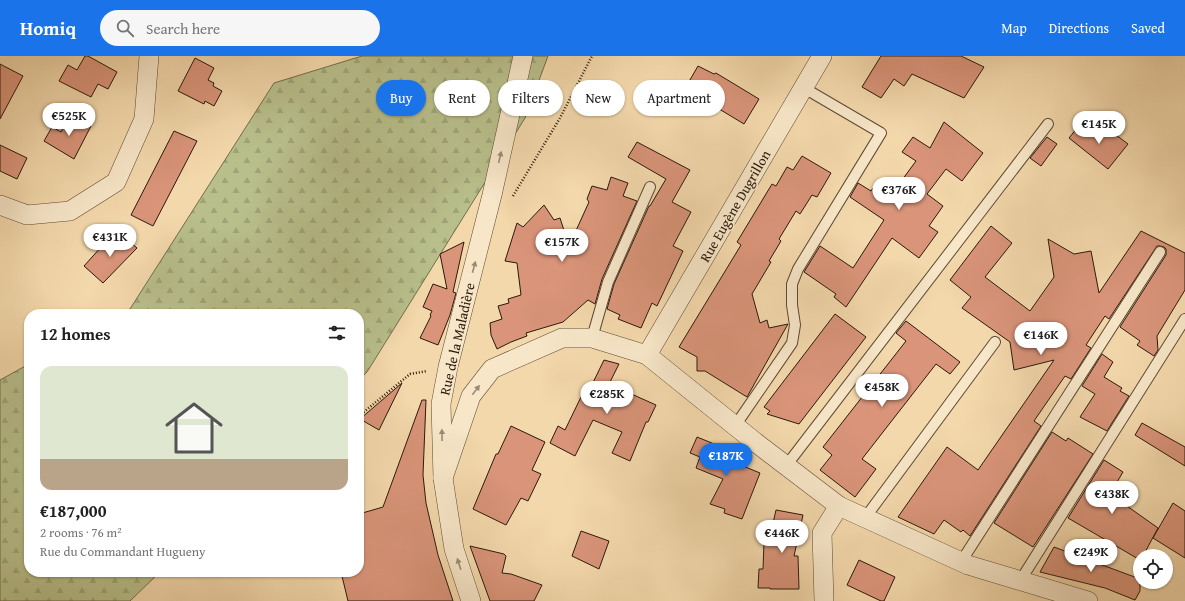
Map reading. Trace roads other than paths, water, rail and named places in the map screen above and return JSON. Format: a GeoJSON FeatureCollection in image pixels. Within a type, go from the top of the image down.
{"type":"FeatureCollection","features":[{"type":"Feature","properties":{"kind":"street"},"geometry":{"type":"LineString","coordinates":[[0,205],[26,215],[70,211],[116,182],[144,119],[149,56]]}},
{"type":"Feature","properties":{"kind":"street","name":"Rue de la Maladière"},"geometry":{"type":"LineString","coordinates":[[471,601],[454,549],[443,478],[442,404],[448,367],[492,196],[523,56]]}},
{"type":"Feature","properties":{"kind":"street","name":"Rue Eugène Dugrillon"},"geometry":{"type":"LineString","coordinates":[[647,355],[822,56]]}},
{"type":"Feature","properties":{"kind":"street"},"geometry":{"type":"LineString","coordinates":[[443,478],[472,396],[492,369],[562,338],[592,338],[647,355],[786,466],[839,506],[960,562],[1088,601]]}},
{"type":"Feature","properties":{"kind":"street"},"geometry":{"type":"LineString","coordinates":[[824,601],[822,533],[839,506]]}},
{"type":"Feature","properties":{"kind":"lane"},"geometry":{"type":"LineString","coordinates":[[736,426],[792,343],[795,325],[792,305],[792,284],[798,269],[881,133],[804,88]]}},
{"type":"Feature","properties":{"kind":"lane"},"geometry":{"type":"LineString","coordinates":[[786,466],[1048,124]]}},
{"type":"Feature","properties":{"kind":"lane"},"geometry":{"type":"LineString","coordinates":[[592,338],[608,282],[650,187]]}},
{"type":"Feature","properties":{"kind":"lane"},"geometry":{"type":"LineString","coordinates":[[960,562],[1160,252]]}},
{"type":"Feature","properties":{"kind":"lane"},"geometry":{"type":"LineString","coordinates":[[1020,580],[1185,319]]}},
{"type":"Feature","properties":{"kind":"lane"},"geometry":{"type":"LineString","coordinates":[[865,518],[995,342]]}}]}
